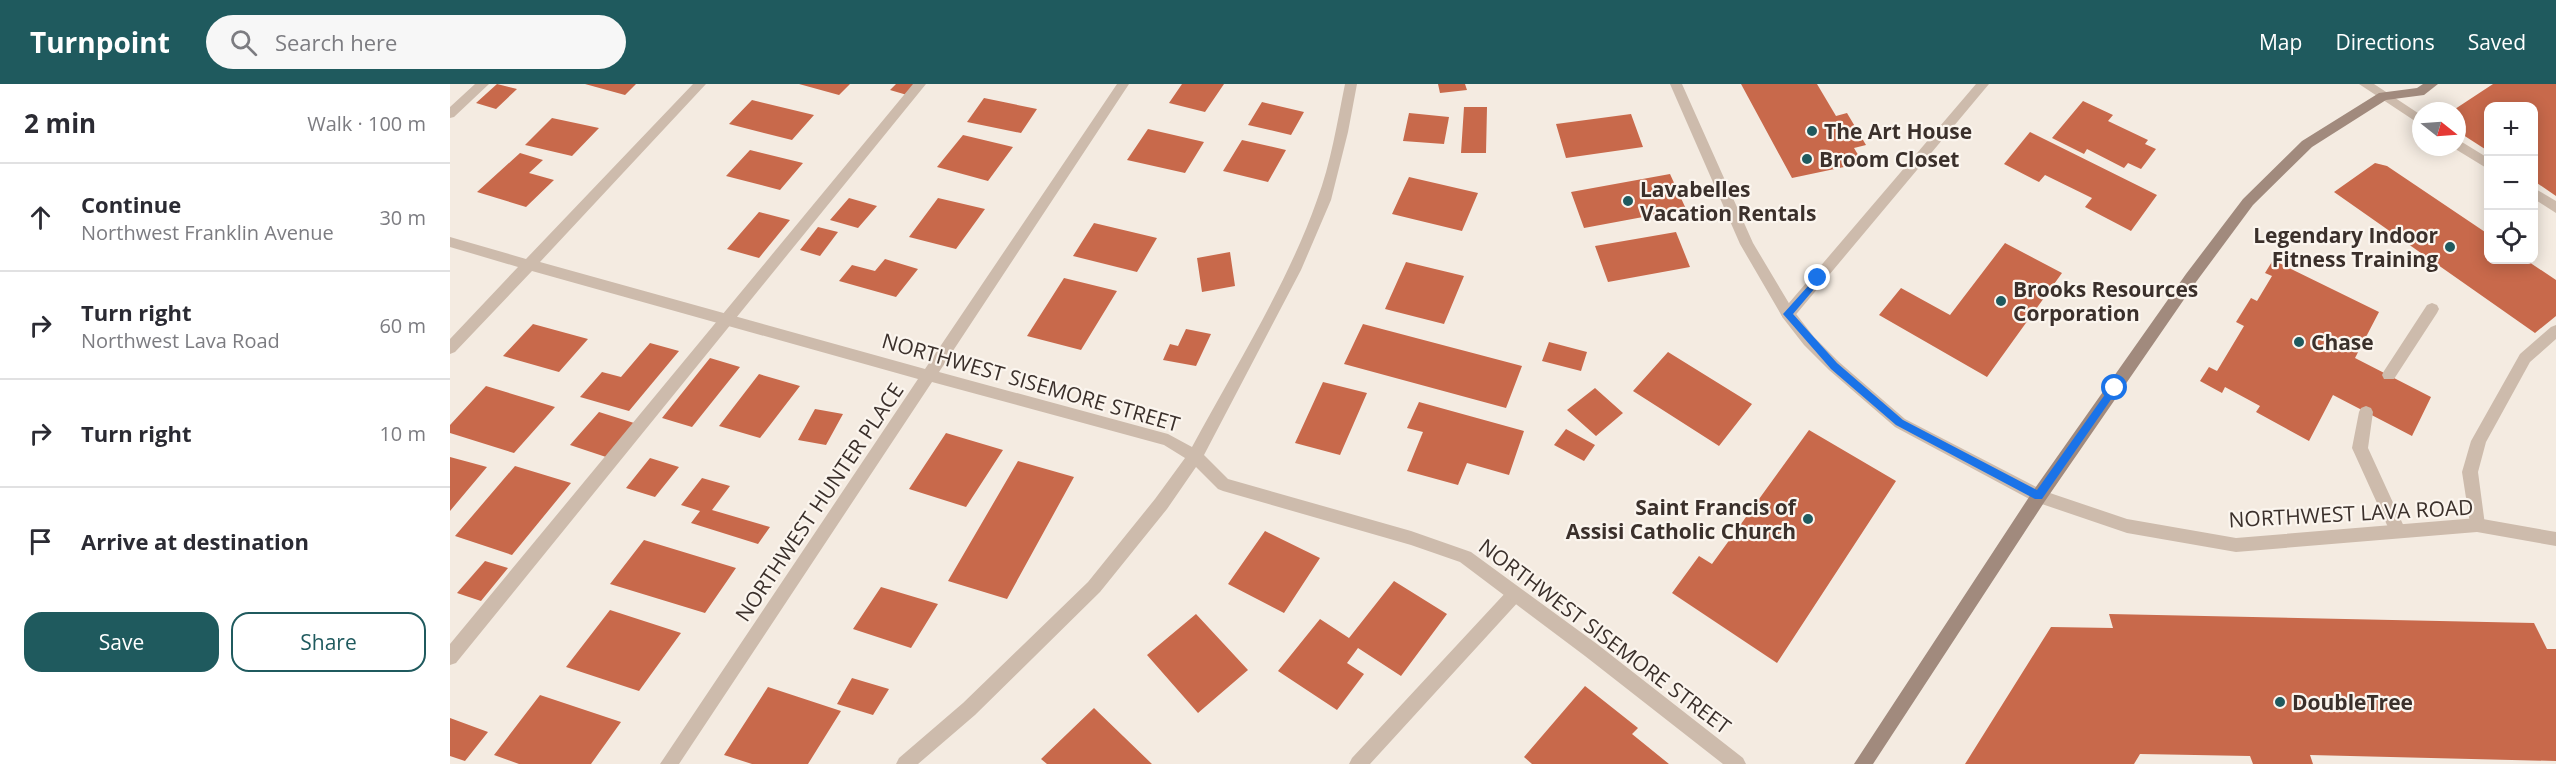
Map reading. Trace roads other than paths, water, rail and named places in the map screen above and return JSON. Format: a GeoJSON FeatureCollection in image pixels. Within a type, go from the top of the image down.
{"type":"FeatureCollection","features":[{"type":"Feature","properties":{"kind":"street"},"geometry":{"type":"LineString","coordinates":[[450,114],[483,84]]}},
{"type":"Feature","properties":{"kind":"street"},"geometry":{"type":"LineString","coordinates":[[450,348],[700,84]]}},
{"type":"Feature","properties":{"kind":"street"},"geometry":{"type":"LineString","coordinates":[[450,657],[920,84]]}},
{"type":"Feature","properties":{"kind":"street","name":"NORTHWEST HUNTER PLACE"},"geometry":{"type":"LineString","coordinates":[[669,764],[1123,84]]}},
{"type":"Feature","properties":{"kind":"street"},"geometry":{"type":"LineString","coordinates":[[905,764],[969,709],[1094,587],[1161,504],[1195,456],[1294,270],[1324,200],[1342,132],[1351,84]]}},
{"type":"Feature","properties":{"kind":"street","name":"NORTHWEST LAVA ROAD"},"geometry":{"type":"LineString","coordinates":[[1676,84],[1747,244],[1788,314],[1834,366],[1900,423],[2039,496],[2127,526],[2235,545],[2477,525],[2556,539]]}},
{"type":"Feature","properties":{"kind":"street"},"geometry":{"type":"LineString","coordinates":[[1788,314],[1983,84]]}},
{"type":"Feature","properties":{"kind":"street"},"geometry":{"type":"LineString","coordinates":[[2365,84],[2382,90],[2420,92],[2432,84]]}},
{"type":"Feature","properties":{"kind":"street"},"geometry":{"type":"LineString","coordinates":[[2382,90],[2412,114]]}},
{"type":"Feature","properties":{"kind":"street"},"geometry":{"type":"LineString","coordinates":[[1863,764],[2039,496],[2191,278],[2248,202],[2307,144],[2382,90]]}},
{"type":"Feature","properties":{"kind":"street"},"geometry":{"type":"LineString","coordinates":[[2466,150],[2484,161]]}},
{"type":"Feature","properties":{"kind":"street"},"geometry":{"type":"LineString","coordinates":[[2538,196],[2556,208]]}},
{"type":"Feature","properties":{"kind":"street","name":"NORTHWEST SISEMORE STREET"},"geometry":{"type":"LineString","coordinates":[[450,242],[726,321],[1168,440],[1195,456],[1223,484],[1411,538],[1465,557],[1591,650],[1737,764]]}},
{"type":"Feature","properties":{"kind":"street"},"geometry":{"type":"LineString","coordinates":[[2389,375],[2432,309]]}},
{"type":"Feature","properties":{"kind":"street"},"geometry":{"type":"LineString","coordinates":[[2477,525],[2470,472],[2480,441],[2525,358],[2556,331]]}},
{"type":"Feature","properties":{"kind":"street"},"geometry":{"type":"LineString","coordinates":[[2366,412],[2360,448],[2398,531]]}},
{"type":"Feature","properties":{"kind":"street"},"geometry":{"type":"LineString","coordinates":[[1358,764],[1514,595]]}},
{"type":"Feature","properties":{"kind":"place","name":"The Art House"},"geometry":{"type":"Point","coordinates":[1812,131]}},
{"type":"Feature","properties":{"kind":"place","name":"Broom Closet"},"geometry":{"type":"Point","coordinates":[1807,159]}},
{"type":"Feature","properties":{"kind":"place","name":"Lavabelles Vacation Rentals"},"geometry":{"type":"Point","coordinates":[1628,201]}},
{"type":"Feature","properties":{"kind":"place","name":"Legendary Indoor Fitness Training"},"geometry":{"type":"Point","coordinates":[2450,247]}},
{"type":"Feature","properties":{"kind":"place","name":"Brooks Resources Corporation"},"geometry":{"type":"Point","coordinates":[2001,301]}},
{"type":"Feature","properties":{"kind":"place","name":"Chase"},"geometry":{"type":"Point","coordinates":[2299,342]}},
{"type":"Feature","properties":{"kind":"place","name":"Saint Francis of Assisi Catholic Church"},"geometry":{"type":"Point","coordinates":[1808,519]}},
{"type":"Feature","properties":{"kind":"place","name":"DoubleTree"},"geometry":{"type":"Point","coordinates":[2280,702]}}]}
